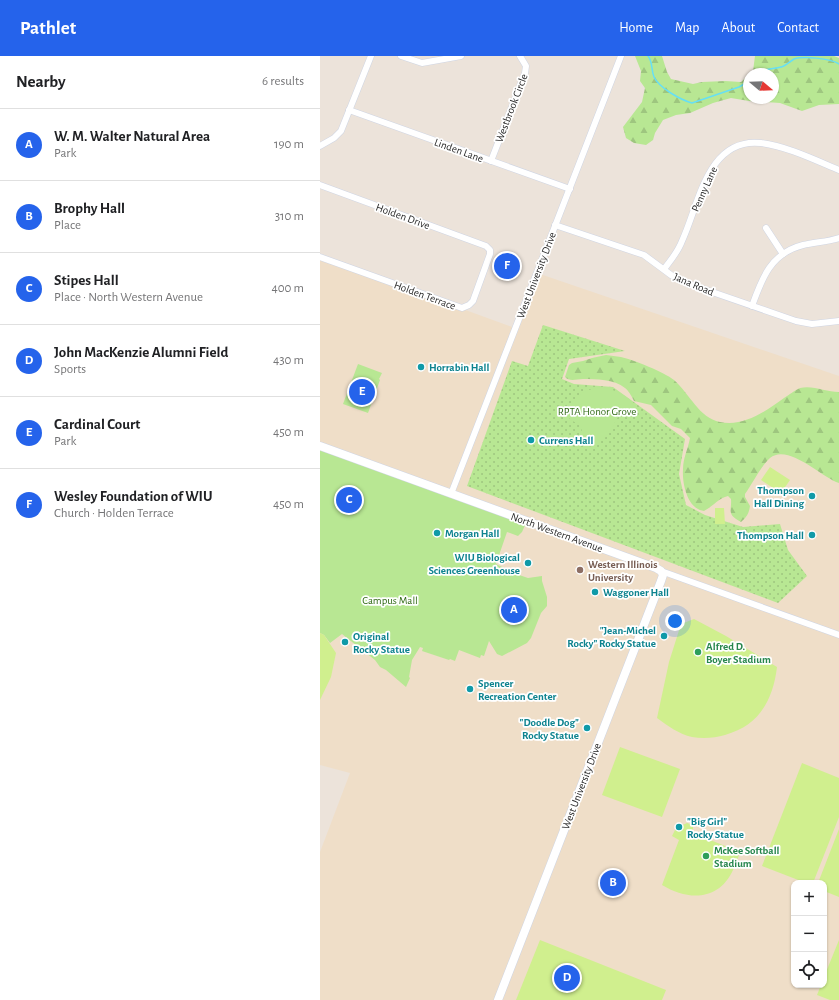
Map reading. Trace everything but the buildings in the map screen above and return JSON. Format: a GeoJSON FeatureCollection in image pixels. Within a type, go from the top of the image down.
{"type":"FeatureCollection","features":[{"type":"Feature","properties":{"kind":"street"},"geometry":{"type":"LineString","coordinates":[[320,146],[338,135],[341,131],[371,56]]}},
{"type":"Feature","properties":{"kind":"street"},"geometry":{"type":"LineString","coordinates":[[401,56],[422,63],[461,56]]}},
{"type":"Feature","properties":{"kind":"street","name":"Westbrook Circle"},"geometry":{"type":"LineString","coordinates":[[491,161],[525,73],[526,66],[520,56]]}},
{"type":"Feature","properties":{"kind":"street","name":"West University Drive"},"geometry":{"type":"LineString","coordinates":[[451,494],[621,56]]}},
{"type":"Feature","properties":{"kind":"street","name":"Linden Lane"},"geometry":{"type":"LineString","coordinates":[[349,110],[570,189]]}},
{"type":"Feature","properties":{"kind":"street","name":"Penny Lane"},"geometry":{"type":"LineString","coordinates":[[664,269],[675,255],[683,240],[710,171],[718,159],[730,150],[747,144],[762,143],[784,149],[839,170]]}},
{"type":"Feature","properties":{"kind":"street","name":"Holden Drive"},"geometry":{"type":"LineString","coordinates":[[320,185],[486,246]]}},
{"type":"Feature","properties":{"kind":"street","name":"Jana Road"},"geometry":{"type":"LineString","coordinates":[[555,225],[640,253],[680,280],[752,306],[804,323],[839,321]]}},
{"type":"Feature","properties":{"kind":"street"},"geometry":{"type":"LineString","coordinates":[[766,228],[783,254]]}},
{"type":"Feature","properties":{"kind":"street"},"geometry":{"type":"LineString","coordinates":[[752,306],[765,273],[783,254],[804,245],[839,238]]}},
{"type":"Feature","properties":{"kind":"street","name":"Holden Terrace"},"geometry":{"type":"LineString","coordinates":[[320,257],[462,308],[469,305],[473,301],[490,254],[490,250],[486,246]]}},
{"type":"Feature","properties":{"kind":"street","name":"North Western Avenue"},"geometry":{"type":"LineString","coordinates":[[320,446],[839,635]]}},
{"type":"Feature","properties":{"kind":"street","name":"West University Drive"},"geometry":{"type":"LineString","coordinates":[[498,1000],[661,581],[661,571]]}},
{"type":"Feature","properties":{"kind":"shaded area","name":"Western Illinois University"},"geometry":{"type":"Polygon","coordinates":[[[320,257],[515,328],[537,273],[839,376],[839,1000],[320,1000],[320,852],[350,773],[320,765],[320,257]]]}},
{"type":"Feature","properties":{"kind":"green space"},"geometry":{"type":"Polygon","coordinates":[[[635,56],[662,56],[671,79],[693,84],[725,81],[741,82],[743,80],[743,100],[731,98],[713,103],[690,113],[676,115],[663,120],[655,133],[653,140],[646,145],[634,143],[626,138],[623,127],[642,102],[645,88],[640,81],[641,71],[635,56]]]}},
{"type":"Feature","properties":{"kind":"green space"},"geometry":{"type":"Polygon","coordinates":[[[755,56],[834,56],[839,58],[839,104],[819,105],[802,111],[780,103],[779,68],[753,68],[755,56]]]}},
{"type":"Feature","properties":{"kind":"green space"},"geometry":{"type":"Polygon","coordinates":[[[543,325],[625,351],[569,359],[562,379],[574,384],[613,387],[685,439],[679,474],[686,505],[705,515],[743,527],[780,524],[788,550],[807,576],[778,603],[467,486],[512,361],[528,366],[543,325]]]}},
{"type":"Feature","properties":{"kind":"green space"},"geometry":{"type":"Polygon","coordinates":[[[606,355],[621,357],[633,361],[669,377],[680,386],[700,411],[713,420],[720,422],[738,422],[754,417],[800,388],[810,387],[839,392],[839,483],[795,458],[786,455],[777,455],[767,461],[745,494],[750,506],[747,515],[741,522],[733,517],[731,512],[731,499],[728,496],[704,511],[698,509],[693,506],[690,501],[683,481],[683,465],[690,438],[681,429],[672,426],[651,405],[634,401],[626,389],[621,385],[599,379],[571,380],[565,377],[569,365],[572,363],[606,355]]]}},
{"type":"Feature","properties":{"kind":"green space"},"geometry":{"type":"Polygon","coordinates":[[[358,364],[382,373],[368,413],[343,404],[358,364]]]}},
{"type":"Feature","properties":{"kind":"green space","name":"RPTA Honor Grove"},"geometry":{"type":"Polygon","coordinates":[[[600,387],[610,389],[627,397],[635,405],[637,410],[631,418],[619,416],[610,432],[604,439],[588,447],[584,446],[581,426],[570,419],[568,413],[576,399],[581,394],[600,387]]]}},
{"type":"Feature","properties":{"kind":"green space","name":"Campus Mall"},"geometry":{"type":"Polygon","coordinates":[[[320,447],[527,521],[522,532],[518,536],[507,532],[496,564],[504,568],[504,570],[528,578],[542,576],[547,597],[547,606],[541,613],[531,638],[527,643],[502,656],[497,654],[489,641],[484,656],[481,655],[480,658],[459,650],[455,661],[422,651],[423,648],[420,647],[412,660],[410,678],[406,687],[342,634],[330,643],[324,635],[320,633],[320,447]]]}},
{"type":"Feature","properties":{"kind":"green space"},"geometry":{"type":"Polygon","coordinates":[[[770,467],[790,480],[781,493],[761,480],[770,467]]]}},
{"type":"Feature","properties":{"kind":"green space"},"geometry":{"type":"Polygon","coordinates":[[[715,508],[724,508],[725,524],[715,524],[715,508]]]}},
{"type":"Feature","properties":{"kind":"green space"},"geometry":{"type":"Polygon","coordinates":[[[694,619],[726,636],[777,667],[772,690],[768,701],[762,710],[747,725],[737,731],[721,736],[705,738],[687,736],[669,727],[657,718],[669,662],[681,624],[694,619]]]}},
{"type":"Feature","properties":{"kind":"green space"},"geometry":{"type":"Polygon","coordinates":[[[320,633],[324,635],[336,653],[331,677],[320,700],[320,633]]]}},
{"type":"Feature","properties":{"kind":"green space"},"geometry":{"type":"Polygon","coordinates":[[[620,747],[680,769],[662,817],[602,795],[620,747]]]}},
{"type":"Feature","properties":{"kind":"green space"},"geometry":{"type":"Polygon","coordinates":[[[802,763],[839,778],[839,817],[814,880],[798,880],[762,866],[802,763]]]}},
{"type":"Feature","properties":{"kind":"green space","name":"McKee Softball Stadium"},"geometry":{"type":"Polygon","coordinates":[[[687,823],[693,825],[693,833],[740,852],[734,868],[727,880],[720,888],[711,893],[702,895],[682,894],[662,885],[679,840],[672,836],[676,828],[687,823]]]}},
{"type":"Feature","properties":{"kind":"green space"},"geometry":{"type":"Polygon","coordinates":[[[839,829],[839,897],[827,892],[827,880],[819,880],[839,829]]]}},
{"type":"Feature","properties":{"kind":"green space"},"geometry":{"type":"Polygon","coordinates":[[[540,940],[666,990],[662,1000],[516,1000],[540,940]]]}},
{"type":"Feature","properties":{"kind":"green space"},"geometry":{"type":"Polygon","coordinates":[[[839,940],[839,1000],[830,1000],[817,995],[820,988],[827,988],[827,970],[839,940]]]}},
{"type":"Feature","properties":{"kind":"waterway"},"geometry":{"type":"LineString","coordinates":[[648,56],[651,61],[654,77],[660,85],[671,93],[692,103],[743,85]]}},
{"type":"Feature","properties":{"kind":"waterway"},"geometry":{"type":"LineString","coordinates":[[773,68],[786,65],[798,58],[823,59],[839,64]]}},
{"type":"Feature","properties":{"kind":"place","name":"Wesley Foundation of WIU"},"geometry":{"type":"Point","coordinates":[507,266]}},
{"type":"Feature","properties":{"kind":"place","name":"Horrabin Hall"},"geometry":{"type":"Point","coordinates":[421,367]}},
{"type":"Feature","properties":{"kind":"place","name":"Cardinal Court"},"geometry":{"type":"Point","coordinates":[362,392]}},
{"type":"Feature","properties":{"kind":"place","name":"Currens Hall"},"geometry":{"type":"Point","coordinates":[531,440]}},
{"type":"Feature","properties":{"kind":"place","name":"Thompson Hall Dining"},"geometry":{"type":"Point","coordinates":[812,496]}},
{"type":"Feature","properties":{"kind":"place","name":"Stipes Hall"},"geometry":{"type":"Point","coordinates":[349,500]}},
{"type":"Feature","properties":{"kind":"place","name":"Morgan Hall"},"geometry":{"type":"Point","coordinates":[437,533]}},
{"type":"Feature","properties":{"kind":"place","name":"Thompson Hall"},"geometry":{"type":"Point","coordinates":[812,535]}},
{"type":"Feature","properties":{"kind":"place","name":"WIU Biological Sciences Greenhouse"},"geometry":{"type":"Point","coordinates":[528,563]}},
{"type":"Feature","properties":{"kind":"place","name":"Western Illinois University"},"geometry":{"type":"Point","coordinates":[580,570]}},
{"type":"Feature","properties":{"kind":"place","name":"Waggoner Hall"},"geometry":{"type":"Point","coordinates":[595,592]}},
{"type":"Feature","properties":{"kind":"place","name":"W. M. Walter Natural Area"},"geometry":{"type":"Point","coordinates":[514,610]}},
{"type":"Feature","properties":{"kind":"place","name":"\"Jean-Michel Rocky\" Rocky Statue"},"geometry":{"type":"Point","coordinates":[664,636]}},
{"type":"Feature","properties":{"kind":"place","name":"Original Rocky Statue"},"geometry":{"type":"Point","coordinates":[345,642]}},
{"type":"Feature","properties":{"kind":"place","name":"Alfred D. Boyer Stadium"},"geometry":{"type":"Point","coordinates":[698,652]}},
{"type":"Feature","properties":{"kind":"place","name":"Spencer Recreation Center"},"geometry":{"type":"Point","coordinates":[470,689]}},
{"type":"Feature","properties":{"kind":"place","name":"\"Doodle Dog\" Rocky Statue"},"geometry":{"type":"Point","coordinates":[587,728]}},
{"type":"Feature","properties":{"kind":"place","name":"\"Big Girl\" Rocky Statue"},"geometry":{"type":"Point","coordinates":[679,827]}},
{"type":"Feature","properties":{"kind":"place","name":"McKee Softball Stadium"},"geometry":{"type":"Point","coordinates":[706,856]}},
{"type":"Feature","properties":{"kind":"place","name":"Brophy Hall"},"geometry":{"type":"Point","coordinates":[613,883]}},
{"type":"Feature","properties":{"kind":"place","name":"John MacKenzie Alumni Field"},"geometry":{"type":"Point","coordinates":[567,978]}}]}
